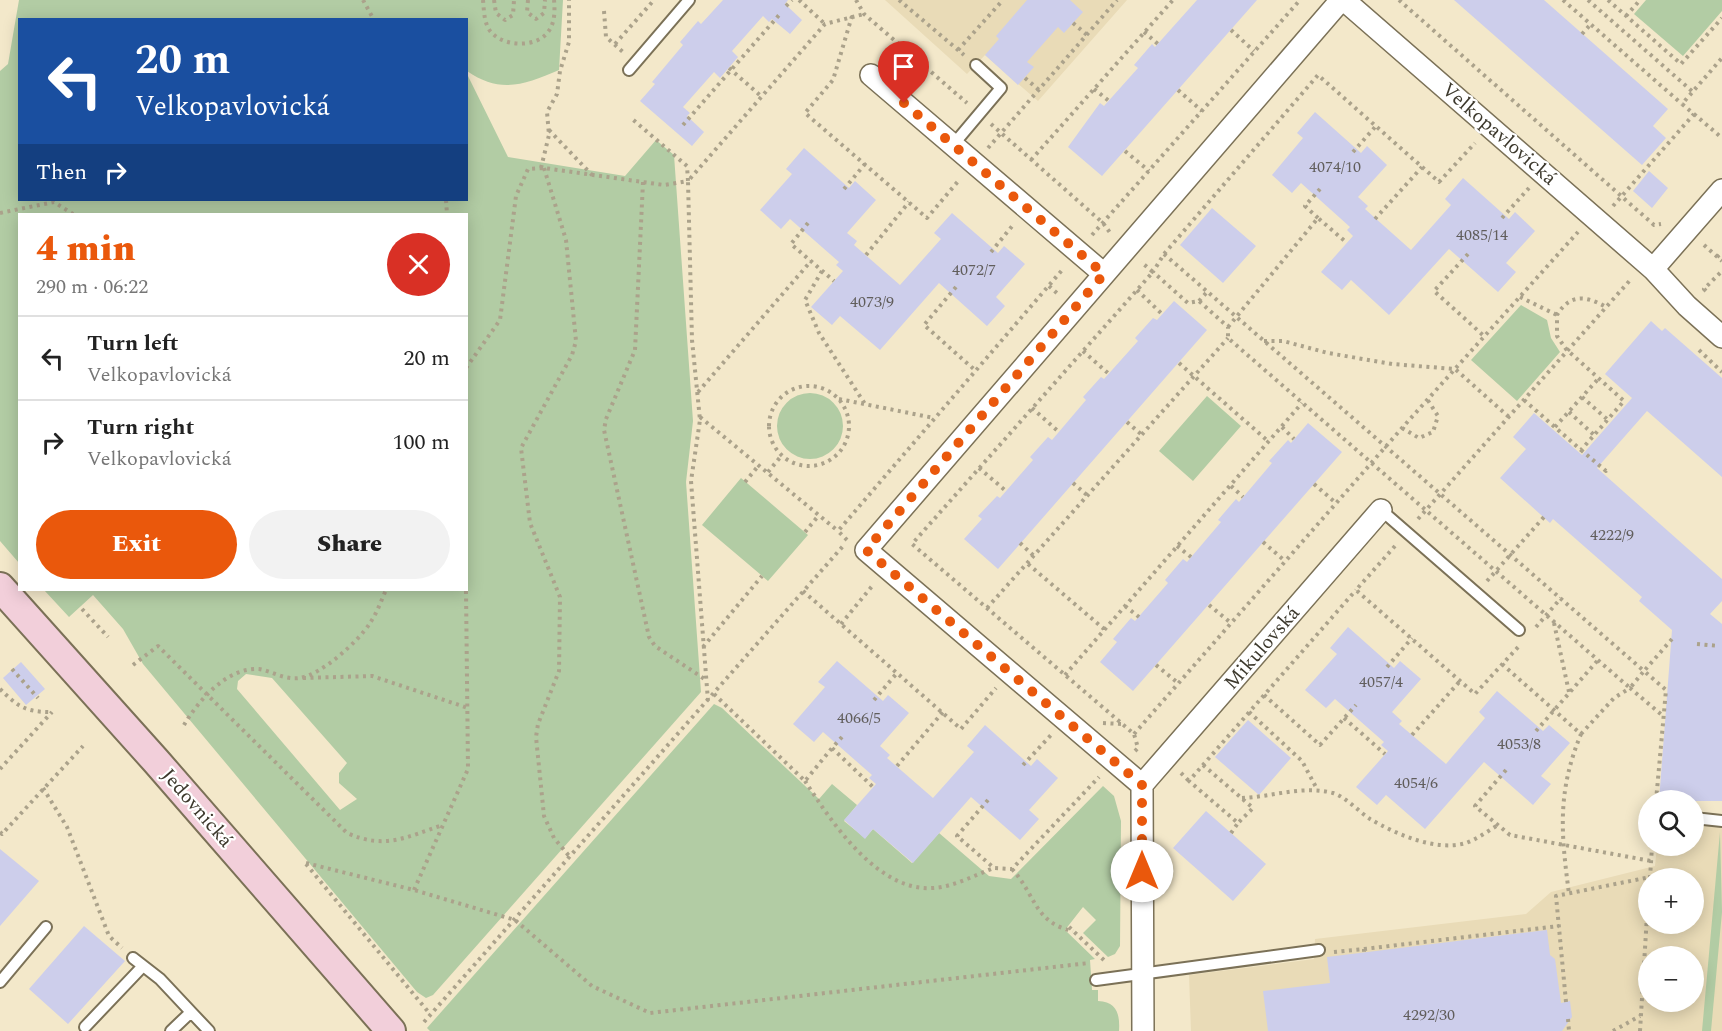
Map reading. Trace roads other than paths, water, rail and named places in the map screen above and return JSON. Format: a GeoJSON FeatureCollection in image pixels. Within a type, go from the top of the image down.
{"type":"FeatureCollection","features":[{"type":"Feature","properties":{"kind":"main road","name":"Jedovnická"},"geometry":{"type":"LineString","coordinates":[[0,587],[156,761],[390,1031]]}},
{"type":"Feature","properties":{"kind":"street","name":"Velkopavlovická"},"geometry":{"type":"LineString","coordinates":[[1142,785],[1004,679],[858,553],[1347,1],[1590,226],[1653,269],[1687,306],[1722,337]]}},
{"type":"Feature","properties":{"kind":"street"},"geometry":{"type":"LineString","coordinates":[[871,75],[953,145],[970,170],[1104,274]]}},
{"type":"Feature","properties":{"kind":"street"},"geometry":{"type":"LineString","coordinates":[[1653,269],[1722,190]]}},
{"type":"Feature","properties":{"kind":"street","name":"Mikulovská"},"geometry":{"type":"LineString","coordinates":[[1142,785],[1381,510]]}},
{"type":"Feature","properties":{"kind":"street"},"geometry":{"type":"LineString","coordinates":[[1142,785],[1143,1031]]}},
{"type":"Feature","properties":{"kind":"lane"},"geometry":{"type":"LineString","coordinates":[[632,66],[689,0]]}},
{"type":"Feature","properties":{"kind":"lane"},"geometry":{"type":"LineString","coordinates":[[953,145],[1001,88],[976,65]]}},
{"type":"Feature","properties":{"kind":"lane"},"geometry":{"type":"LineString","coordinates":[[1381,510],[1522,635]]}},
{"type":"Feature","properties":{"kind":"lane"},"geometry":{"type":"LineString","coordinates":[[1704,819],[1722,821]]}},
{"type":"Feature","properties":{"kind":"lane"},"geometry":{"type":"LineString","coordinates":[[0,982],[46,927]]}},
{"type":"Feature","properties":{"kind":"lane"},"geometry":{"type":"LineString","coordinates":[[1096,980],[1319,950]]}},
{"type":"Feature","properties":{"kind":"lane"},"geometry":{"type":"LineString","coordinates":[[133,958],[160,979],[209,1031]]}},
{"type":"Feature","properties":{"kind":"lane"},"geometry":{"type":"LineString","coordinates":[[85,1027],[143,966]]}},
{"type":"Feature","properties":{"kind":"lane"},"geometry":{"type":"LineString","coordinates":[[171,1031],[191,1012]]}}]}
